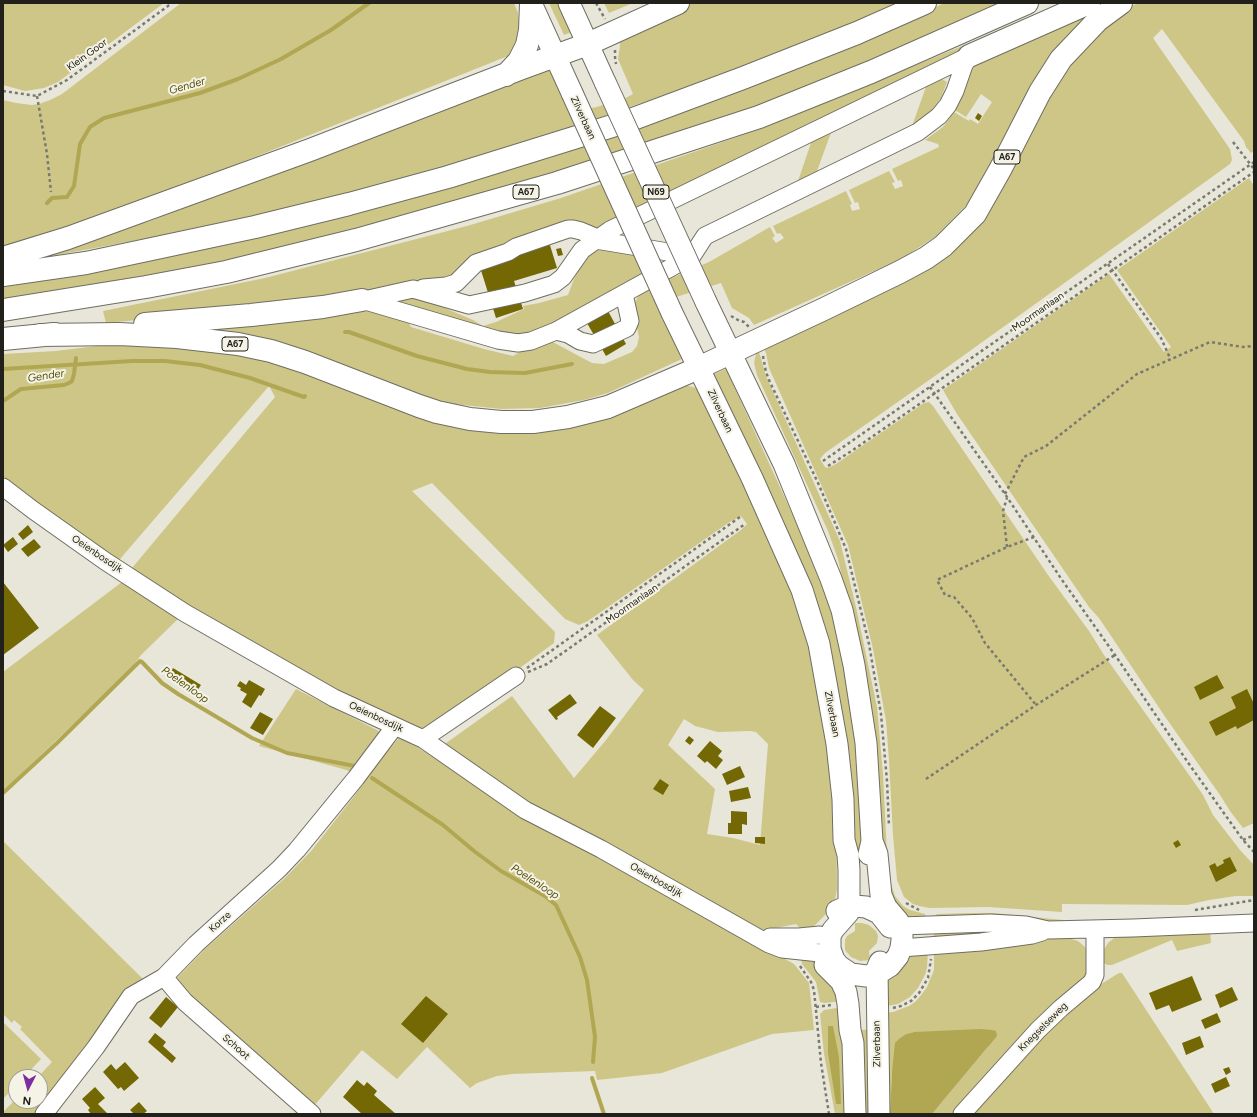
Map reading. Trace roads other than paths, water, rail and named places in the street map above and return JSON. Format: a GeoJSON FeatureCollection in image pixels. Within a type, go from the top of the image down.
{"type":"FeatureCollection","features":[{"type":"Feature","properties":{"kind":"highway"},"geometry":{"type":"LineString","coordinates":[[506,75],[519,60],[527,45],[530,30],[531,3]]}},
{"type":"Feature","properties":{"kind":"highway"},"geometry":{"type":"LineString","coordinates":[[3,258],[68,238],[310,150],[588,44],[678,3]]}},
{"type":"Feature","properties":{"kind":"highway"},"geometry":{"type":"LineString","coordinates":[[3,275],[86,263],[255,227],[349,204],[448,177],[625,122],[857,33],[925,3]]}},
{"type":"Feature","properties":{"kind":"highway","name":"A67"},"geometry":{"type":"LineString","coordinates":[[3,310],[146,287],[226,272],[356,240],[557,183],[759,117],[871,72],[1027,3]]}},
{"type":"Feature","properties":{"kind":"highway","name":"A67"},"geometry":{"type":"LineString","coordinates":[[969,56],[1089,3]]}},
{"type":"Feature","properties":{"kind":"highway","name":"A67"},"geometry":{"type":"LineString","coordinates":[[40,335],[119,334],[177,337],[238,344],[305,362],[438,412],[470,419],[501,422],[533,422],[608,407],[700,368],[900,272],[926,258],[943,246],[975,214],[1001,168],[1040,92],[1061,59],[1098,20],[1121,3]]}},
{"type":"Feature","properties":{"kind":"highway","name":"A67"},"geometry":{"type":"LineString","coordinates":[[3,339],[157,322],[251,315],[362,300]]}},
{"type":"Feature","properties":{"kind":"main road","name":"Zilverbaan"},"geometry":{"type":"LineString","coordinates":[[531,3],[672,313],[752,478],[802,590],[819,644],[837,744],[843,800],[844,840],[848,855],[845,908]]}},
{"type":"Feature","properties":{"kind":"main road","name":"N69"},"geometry":{"type":"LineString","coordinates":[[569,3],[730,353]]}},
{"type":"Feature","properties":{"kind":"main road"},"geometry":{"type":"LineString","coordinates":[[730,353],[784,464],[832,579],[842,610],[853,659],[866,743],[872,841],[869,854],[892,933],[892,948],[886,958],[878,965],[877,974]]}},
{"type":"Feature","properties":{"kind":"main road"},"geometry":{"type":"LineString","coordinates":[[861,906],[887,917],[902,934],[901,948],[895,961],[877,974],[846,978],[839,966],[824,947],[829,943],[830,936],[837,924],[846,917],[845,908],[861,906]]}},
{"type":"Feature","properties":{"kind":"main road","name":"Zilverbaan"},"geometry":{"type":"LineString","coordinates":[[877,974],[879,1114]]}},
{"type":"Feature","properties":{"kind":"main road","name":"Zilverbaan"},"geometry":{"type":"LineString","coordinates":[[846,978],[855,989],[857,1030],[853,1043],[855,1114]]}},
{"type":"Feature","properties":{"kind":"street","name":"A67"},"geometry":{"type":"LineString","coordinates":[[413,289],[469,305],[525,293],[554,284],[563,277],[582,250],[610,230],[969,56]]}},
{"type":"Feature","properties":{"kind":"street","name":"A67"},"geometry":{"type":"LineString","coordinates":[[362,300],[498,340],[518,343],[532,341],[556,331],[692,256],[705,236],[918,132],[939,116],[948,105],[969,56]]}},
{"type":"Feature","properties":{"kind":"street","name":"A67"},"geometry":{"type":"LineString","coordinates":[[362,300],[413,289],[446,286],[456,283],[476,263],[568,229],[582,231],[593,236],[596,240],[692,256]]}},
{"type":"Feature","properties":{"kind":"street"},"geometry":{"type":"LineString","coordinates":[[556,331],[568,334],[580,341],[593,344],[627,328],[630,321],[624,294]]}},
{"type":"Feature","properties":{"kind":"street","name":"Oeienbosdijk"},"geometry":{"type":"LineString","coordinates":[[3,487],[98,556],[185,613],[334,698],[423,739],[525,810],[601,849],[769,944],[782,949],[824,947]]}},
{"type":"Feature","properties":{"kind":"street"},"geometry":{"type":"LineString","coordinates":[[423,739],[516,676]]}},
{"type":"Feature","properties":{"kind":"street","name":"Korze"},"geometry":{"type":"LineString","coordinates":[[44,1114],[96,1047],[131,996],[164,977],[196,944],[254,892],[297,850],[356,778],[395,726]]}},
{"type":"Feature","properties":{"kind":"street"},"geometry":{"type":"LineString","coordinates":[[887,917],[1026,925],[1048,930],[1254,923]]}},
{"type":"Feature","properties":{"kind":"street","name":"Knegselseweg"},"geometry":{"type":"LineString","coordinates":[[962,1114],[1038,1030],[1092,982],[1095,974],[1095,929]]}},
{"type":"Feature","properties":{"kind":"street"},"geometry":{"type":"LineString","coordinates":[[901,948],[981,942],[1032,935],[1048,930]]}},
{"type":"Feature","properties":{"kind":"street","name":"Schoot"},"geometry":{"type":"LineString","coordinates":[[164,977],[185,1002],[312,1114]]}},
{"type":"Feature","properties":{"kind":"waterway","name":"Gender"},"geometry":{"type":"LineString","coordinates":[[47,203],[52,198],[67,197],[74,186],[80,144],[90,127],[104,118],[200,93],[238,79],[281,59],[331,30],[369,3]]}},
{"type":"Feature","properties":{"kind":"waterway"},"geometry":{"type":"LineString","coordinates":[[345,332],[349,332],[417,356],[467,369],[490,372],[525,373],[572,364]]}},
{"type":"Feature","properties":{"kind":"waterway","name":"Gender"},"geometry":{"type":"LineString","coordinates":[[3,401],[21,389],[64,385],[69,383],[72,381],[74,374],[76,358]]}},
{"type":"Feature","properties":{"kind":"waterway"},"geometry":{"type":"LineString","coordinates":[[3,369],[132,361],[165,361],[200,365],[250,378],[304,397],[305,396]]}},
{"type":"Feature","properties":{"kind":"waterway","name":"Poelenloop"},"geometry":{"type":"LineString","coordinates":[[3,793],[57,743],[140,661],[162,683],[252,738],[287,753],[355,766]]}},
{"type":"Feature","properties":{"kind":"waterway","name":"Poelenloop"},"geometry":{"type":"LineString","coordinates":[[372,778],[443,825],[501,871],[545,896],[556,905],[580,957],[587,980],[595,1037],[593,1062]]}},
{"type":"Feature","properties":{"kind":"waterway","name":"Poelenloop"},"geometry":{"type":"LineString","coordinates":[[592,1078],[604,1114]]}}]}
